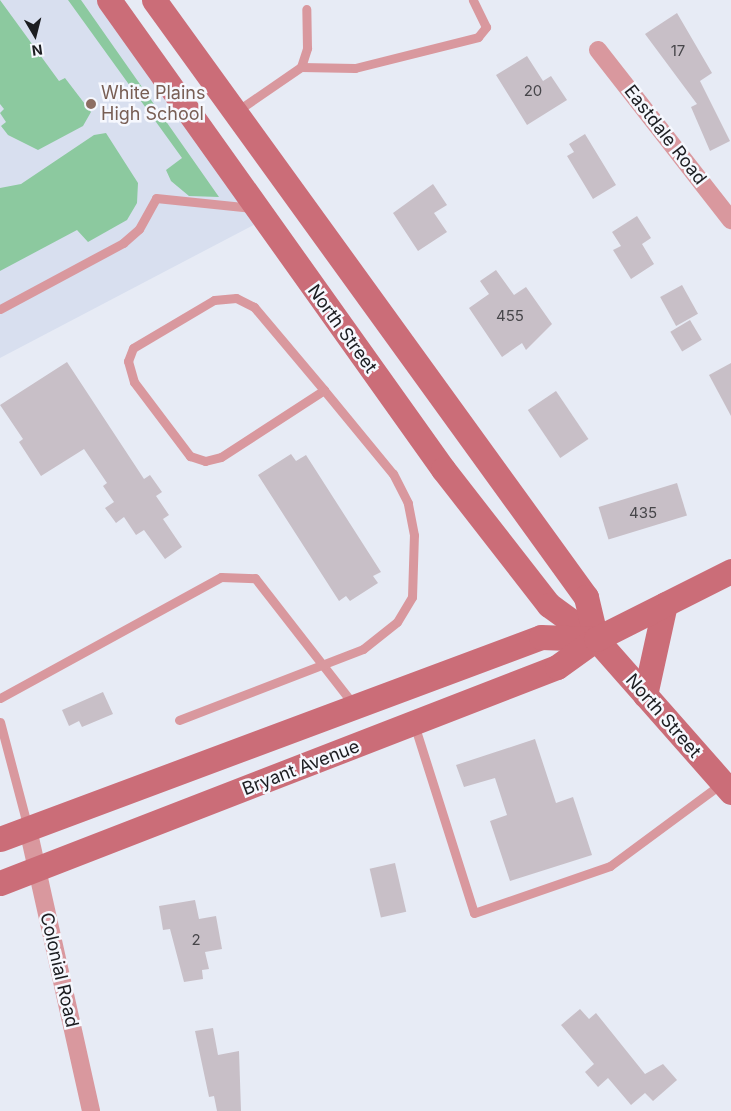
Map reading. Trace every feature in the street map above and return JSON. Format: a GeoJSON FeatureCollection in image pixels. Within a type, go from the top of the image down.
{"type":"FeatureCollection","features":[{"type":"Feature","properties":{"kind":"main road","name":"North Street"},"geometry":{"type":"LineString","coordinates":[[109,0],[255,208],[443,469],[537,590],[549,605],[596,639],[727,788]]}},
{"type":"Feature","properties":{"kind":"main road","name":"North Street"},"geometry":{"type":"LineString","coordinates":[[154,0],[586,597],[596,639]]}},
{"type":"Feature","properties":{"kind":"main road","name":"Bryant Avenue"},"geometry":{"type":"LineString","coordinates":[[0,883],[557,667],[596,639],[731,571]]}},
{"type":"Feature","properties":{"kind":"main road"},"geometry":{"type":"LineString","coordinates":[[645,694],[665,604]]}},
{"type":"Feature","properties":{"kind":"main road","name":"Bryant Avenue"},"geometry":{"type":"LineString","coordinates":[[0,839],[541,637],[596,639]]}},
{"type":"Feature","properties":{"kind":"street","name":"Eastdale Road"},"geometry":{"type":"LineString","coordinates":[[598,50],[731,220]]}},
{"type":"Feature","properties":{"kind":"street","name":"Colonial Road"},"geometry":{"type":"LineString","coordinates":[[28,829],[91,1111]]}},
{"type":"Feature","properties":{"kind":"lane"},"geometry":{"type":"LineString","coordinates":[[300,67],[355,68],[478,37],[486,27],[473,0]]}},
{"type":"Feature","properties":{"kind":"lane"},"geometry":{"type":"LineString","coordinates":[[235,112],[300,67],[307,48],[306,10]]}},
{"type":"Feature","properties":{"kind":"lane"},"geometry":{"type":"LineString","coordinates":[[0,308],[123,243],[138,229],[156,198],[255,208]]}},
{"type":"Feature","properties":{"kind":"lane"},"geometry":{"type":"LineString","coordinates":[[179,720],[324,666],[363,649],[397,622],[412,597],[415,565],[408,503],[393,474],[324,390],[254,306],[236,298],[214,300],[133,348],[128,361],[134,382],[190,456],[205,461],[221,457],[324,390]]}},
{"type":"Feature","properties":{"kind":"lane"},"geometry":{"type":"LineString","coordinates":[[0,698],[221,577],[255,578],[355,705]]}},
{"type":"Feature","properties":{"kind":"lane"},"geometry":{"type":"LineString","coordinates":[[0,722],[28,829]]}},
{"type":"Feature","properties":{"kind":"lane"},"geometry":{"type":"LineString","coordinates":[[414,724],[474,913],[610,866],[727,788]]}},
{"type":"Feature","properties":{"kind":"shaded area","name":"White Plains High School"},"geometry":{"type":"Polygon","coordinates":[[[0,0],[109,0],[263,220],[0,358],[0,0]]]}},
{"type":"Feature","properties":{"kind":"green space"},"geometry":{"type":"Polygon","coordinates":[[[0,0],[59,81],[65,78],[91,112],[83,126],[38,150],[8,135],[1,126],[6,122],[0,113],[4,109],[0,104],[0,0]]]}},
{"type":"Feature","properties":{"kind":"green space"},"geometry":{"type":"Polygon","coordinates":[[[68,0],[81,0],[219,197],[189,196],[171,181],[166,170],[182,158],[68,0]]]}},
{"type":"Feature","properties":{"kind":"green space"},"geometry":{"type":"Polygon","coordinates":[[[106,133],[138,183],[137,203],[127,220],[88,242],[77,230],[0,271],[0,188],[21,184],[94,135],[106,133]]]}},
{"type":"Feature","properties":{"kind":"building"},"geometry":{"type":"Polygon","coordinates":[[[677,13],[712,73],[700,81],[730,141],[710,151],[691,107],[697,104],[645,34],[677,13]]]}},
{"type":"Feature","properties":{"kind":"building"},"geometry":{"type":"Polygon","coordinates":[[[527,56],[543,81],[551,76],[567,100],[527,125],[496,75],[527,56]]]}},
{"type":"Feature","properties":{"kind":"building"},"geometry":{"type":"Polygon","coordinates":[[[585,134],[616,185],[593,199],[567,156],[574,152],[569,144],[585,134]]]}},
{"type":"Feature","properties":{"kind":"building"},"geometry":{"type":"Polygon","coordinates":[[[433,184],[447,205],[434,213],[447,232],[418,251],[393,213],[433,184]]]}},
{"type":"Feature","properties":{"kind":"building"},"geometry":{"type":"Polygon","coordinates":[[[637,216],[651,238],[642,244],[654,264],[631,279],[613,250],[621,246],[612,232],[637,216]]]}},
{"type":"Feature","properties":{"kind":"building"},"geometry":{"type":"Polygon","coordinates":[[[496,270],[514,295],[526,287],[552,324],[526,350],[522,343],[502,357],[469,308],[489,294],[480,281],[496,270]]]}},
{"type":"Feature","properties":{"kind":"building"},"geometry":{"type":"Polygon","coordinates":[[[682,285],[698,314],[676,326],[660,297],[682,285]]]}},
{"type":"Feature","properties":{"kind":"building"},"geometry":{"type":"Polygon","coordinates":[[[690,320],[702,340],[682,352],[670,332],[690,320]]]}},
{"type":"Feature","properties":{"kind":"building"},"geometry":{"type":"Polygon","coordinates":[[[67,362],[144,479],[150,475],[162,492],[156,496],[169,515],[163,519],[182,547],[165,559],[144,530],[136,535],[124,517],[116,523],[105,508],[114,502],[103,486],[107,483],[84,449],[41,476],[19,442],[23,439],[0,405],[67,362]]]}},
{"type":"Feature","properties":{"kind":"building"},"geometry":{"type":"Polygon","coordinates":[[[731,363],[731,416],[709,375],[731,363]]]}},
{"type":"Feature","properties":{"kind":"building"},"geometry":{"type":"Polygon","coordinates":[[[556,391],[588,439],[560,458],[528,410],[556,391]]]}},
{"type":"Feature","properties":{"kind":"building"},"geometry":{"type":"Polygon","coordinates":[[[291,454],[296,461],[306,455],[381,572],[373,576],[378,583],[350,601],[346,596],[339,601],[258,475],[291,454]]]}},
{"type":"Feature","properties":{"kind":"building"},"geometry":{"type":"Polygon","coordinates":[[[677,483],[687,516],[609,539],[599,507],[677,483]]]}},
{"type":"Feature","properties":{"kind":"building"},"geometry":{"type":"Polygon","coordinates":[[[103,692],[113,714],[82,727],[79,721],[69,726],[62,710],[103,692]]]}},
{"type":"Feature","properties":{"kind":"building"},"geometry":{"type":"Polygon","coordinates":[[[535,739],[556,803],[573,797],[592,855],[510,881],[490,821],[507,815],[495,778],[464,787],[456,765],[535,739]]]}},
{"type":"Feature","properties":{"kind":"building"},"geometry":{"type":"Polygon","coordinates":[[[395,863],[406,912],[381,918],[370,869],[395,863]]]}},
{"type":"Feature","properties":{"kind":"building"},"geometry":{"type":"Polygon","coordinates":[[[195,900],[199,919],[216,916],[222,949],[205,952],[209,969],[202,970],[203,979],[184,982],[170,929],[163,930],[159,906],[195,900]]]}},
{"type":"Feature","properties":{"kind":"building"},"geometry":{"type":"Polygon","coordinates":[[[580,1009],[589,1019],[596,1013],[645,1074],[663,1064],[677,1080],[653,1101],[645,1093],[631,1105],[608,1078],[598,1087],[585,1072],[594,1064],[561,1025],[580,1009]]]}},
{"type":"Feature","properties":{"kind":"building"},"geometry":{"type":"Polygon","coordinates":[[[213,1028],[218,1055],[239,1051],[241,1111],[217,1111],[214,1096],[209,1097],[195,1031],[213,1028]]]}},
{"type":"Feature","properties":{"kind":"place","name":"White Plains High School"},"geometry":{"type":"Point","coordinates":[91,104]}}]}
